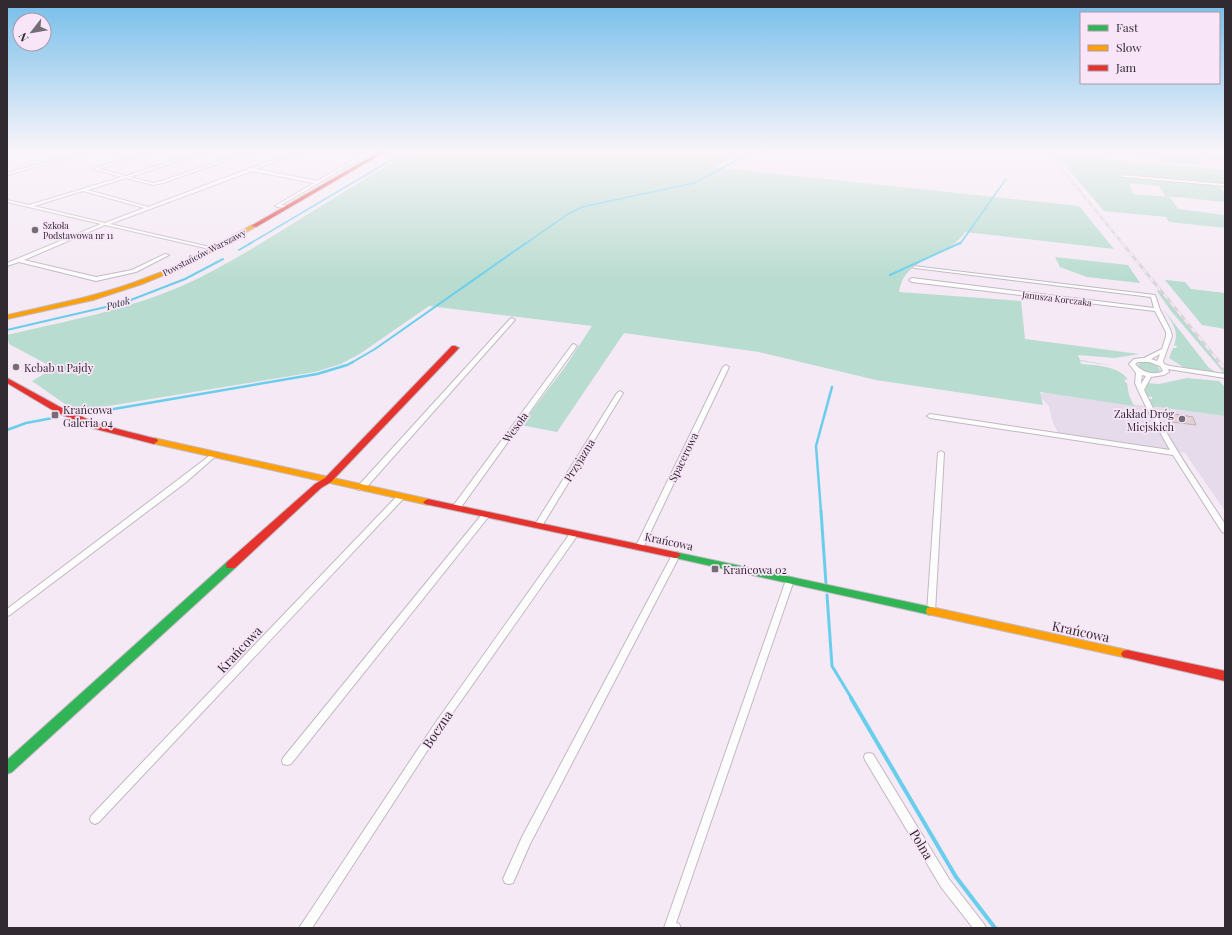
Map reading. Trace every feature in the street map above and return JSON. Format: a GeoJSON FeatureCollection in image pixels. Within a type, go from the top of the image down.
{"type":"FeatureCollection","features":[{"type":"Feature","properties":{"kind":"street"},"geometry":{"type":"LineString","coordinates":[[30,206],[71,194]]}},
{"type":"Feature","properties":{"kind":"street"},"geometry":{"type":"LineString","coordinates":[[96,194],[146,208]]}},
{"type":"Feature","properties":{"kind":"street"},"geometry":{"type":"LineString","coordinates":[[7,264],[184,194]]}},
{"type":"Feature","properties":{"kind":"street"},"geometry":{"type":"LineString","coordinates":[[286,207],[277,206],[297,194]]}},
{"type":"Feature","properties":{"kind":"street","name":"Powstańców Warszawy"},"geometry":{"type":"LineString","coordinates":[[7,317],[101,295],[141,283],[180,266],[309,194]]}},
{"type":"Feature","properties":{"kind":"street"},"geometry":{"type":"LineString","coordinates":[[7,201],[212,249]]}},
{"type":"Feature","properties":{"kind":"street"},"geometry":{"type":"LineString","coordinates":[[7,208],[18,204]]}},
{"type":"Feature","properties":{"kind":"street"},"geometry":{"type":"LineString","coordinates":[[19,260],[96,279],[134,271],[167,255]]}},
{"type":"Feature","properties":{"kind":"street"},"geometry":{"type":"LineString","coordinates":[[915,267],[1153,296],[1169,333],[1168,341],[1163,350],[1160,361],[1163,368]]}},
{"type":"Feature","properties":{"kind":"street","name":"Janusza Korczaka"},"geometry":{"type":"LineString","coordinates":[[912,280],[1158,310]]}},
{"type":"Feature","properties":{"kind":"street"},"geometry":{"type":"LineString","coordinates":[[361,488],[512,320]]}},
{"type":"Feature","properties":{"kind":"street","name":"Wesoła"},"geometry":{"type":"LineString","coordinates":[[456,508],[574,346]]}},
{"type":"Feature","properties":{"kind":"street"},"geometry":{"type":"LineString","coordinates":[[7,768],[312,491],[328,480],[455,348]]}},
{"type":"Feature","properties":{"kind":"street"},"geometry":{"type":"LineString","coordinates":[[1152,374],[1137,369],[1133,366],[1132,362],[1146,359],[1163,350]]}},
{"type":"Feature","properties":{"kind":"street"},"geometry":{"type":"LineString","coordinates":[[1146,359],[1163,368],[1225,376]]}},
{"type":"Feature","properties":{"kind":"street","name":"Spacerowa"},"geometry":{"type":"LineString","coordinates":[[639,548],[726,367]]}},
{"type":"Feature","properties":{"kind":"street"},"geometry":{"type":"LineString","coordinates":[[1141,390],[1149,376],[1163,368]]}},
{"type":"Feature","properties":{"kind":"street"},"geometry":{"type":"LineString","coordinates":[[1137,369],[1139,373],[1138,383],[1150,410],[1175,453],[1225,530]]}},
{"type":"Feature","properties":{"kind":"street","name":"Krańcowa"},"geometry":{"type":"LineString","coordinates":[[7,380],[57,409],[95,426],[401,497],[676,555],[1225,676]]}},
{"type":"Feature","properties":{"kind":"street","name":"Przyjazna"},"geometry":{"type":"LineString","coordinates":[[538,526],[620,393]]}},
{"type":"Feature","properties":{"kind":"street"},"geometry":{"type":"LineString","coordinates":[[930,416],[1175,453]]}},
{"type":"Feature","properties":{"kind":"street"},"geometry":{"type":"LineString","coordinates":[[931,612],[942,453]]}},
{"type":"Feature","properties":{"kind":"street"},"geometry":{"type":"LineString","coordinates":[[7,613],[182,481],[215,454]]}},
{"type":"Feature","properties":{"kind":"street","name":"Krańcowa"},"geometry":{"type":"LineString","coordinates":[[95,819],[401,497]]}},
{"type":"Feature","properties":{"kind":"street"},"geometry":{"type":"LineString","coordinates":[[287,761],[486,515]]}},
{"type":"Feature","properties":{"kind":"street","name":"Boczna"},"geometry":{"type":"LineString","coordinates":[[305,928],[439,725],[574,534]]}},
{"type":"Feature","properties":{"kind":"street"},"geometry":{"type":"LineString","coordinates":[[509,880],[526,841],[676,555]]}},
{"type":"Feature","properties":{"kind":"street"},"geometry":{"type":"LineString","coordinates":[[672,927],[790,580]]}},
{"type":"Feature","properties":{"kind":"street","name":"Polna"},"geometry":{"type":"LineString","coordinates":[[869,757],[945,883],[980,928]]}},
{"type":"Feature","properties":{"kind":"shaded area"},"geometry":{"type":"Polygon","coordinates":[[[1045,393],[1225,416],[1225,511],[1185,453],[1059,435],[1052,420],[1049,406],[1039,394],[1045,393]]]}},
{"type":"Feature","properties":{"kind":"green space"},"geometry":{"type":"Polygon","coordinates":[[[342,194],[963,194],[1079,206],[1114,249],[965,232],[948,248],[917,264],[909,271],[903,280],[899,292],[1021,301],[1025,339],[1139,354],[1115,358],[1078,355],[1080,360],[1116,366],[1080,361],[1081,364],[1107,367],[1124,375],[1128,380],[1125,379],[1125,382],[1127,383],[1129,395],[1134,406],[1040,392],[1043,405],[876,380],[759,352],[624,333],[557,432],[521,425],[565,367],[592,326],[429,306],[361,353],[341,364],[315,372],[90,409],[72,409],[32,381],[54,368],[9,344],[7,335],[74,320],[119,308],[162,294],[200,278],[246,252],[342,194]]]}},
{"type":"Feature","properties":{"kind":"green space"},"geometry":{"type":"Polygon","coordinates":[[[1089,194],[1133,194],[1170,197],[1178,209],[1225,215],[1225,228],[1169,222],[1166,217],[1104,211],[1089,194]]]}},
{"type":"Feature","properties":{"kind":"green space"},"geometry":{"type":"Polygon","coordinates":[[[1164,194],[1225,194],[1225,202],[1165,196],[1164,194]]]}},
{"type":"Feature","properties":{"kind":"green space"},"geometry":{"type":"Polygon","coordinates":[[[1055,257],[1128,265],[1140,283],[1087,277],[1060,267],[1055,257]]]}},
{"type":"Feature","properties":{"kind":"green space"},"geometry":{"type":"Polygon","coordinates":[[[1165,280],[1185,282],[1191,289],[1225,293],[1225,329],[1202,325],[1165,280]]]}},
{"type":"Feature","properties":{"kind":"green space"},"geometry":{"type":"Polygon","coordinates":[[[1159,290],[1225,371],[1225,374],[1218,373],[1223,372],[1171,311],[1157,291],[1159,290]]]}},
{"type":"Feature","properties":{"kind":"green space"},"geometry":{"type":"Polygon","coordinates":[[[1163,309],[1209,368],[1216,372],[1183,367],[1169,358],[1173,348],[1176,348],[1177,346],[1174,345],[1176,335],[1174,326],[1163,309]]]}},
{"type":"Feature","properties":{"kind":"green space"},"geometry":{"type":"Polygon","coordinates":[[[1152,363],[1160,370],[1152,373],[1139,367],[1138,364],[1152,363]]]}},
{"type":"Feature","properties":{"kind":"green space"},"geometry":{"type":"Polygon","coordinates":[[[1187,378],[1219,381],[1225,387],[1225,416],[1150,406],[1148,399],[1152,399],[1152,397],[1146,396],[1145,387],[1147,383],[1159,384],[1187,378]]]}},
{"type":"Feature","properties":{"kind":"building","name":"Zakład Dróg Miejskich"},"geometry":{"type":"Polygon","coordinates":[[[1168,413],[1193,417],[1196,425],[1172,422],[1168,413]]]}},
{"type":"Feature","properties":{"kind":"waterway","name":"Potok"},"geometry":{"type":"LineString","coordinates":[[249,244],[334,194]]}},
{"type":"Feature","properties":{"kind":"waterway"},"geometry":{"type":"LineString","coordinates":[[525,244],[568,214],[582,207],[644,194]]}},
{"type":"Feature","properties":{"kind":"waterway"},"geometry":{"type":"LineString","coordinates":[[960,244],[996,194]]}},
{"type":"Feature","properties":{"kind":"waterway","name":"Potok"},"geometry":{"type":"LineString","coordinates":[[239,250],[251,243]]}},
{"type":"Feature","properties":{"kind":"waterway"},"geometry":{"type":"LineString","coordinates":[[351,363],[375,349],[526,243]]}},
{"type":"Feature","properties":{"kind":"waterway"},"geometry":{"type":"LineString","coordinates":[[890,275],[960,243]]}},
{"type":"Feature","properties":{"kind":"waterway","name":"Potok"},"geometry":{"type":"LineString","coordinates":[[7,330],[123,303],[185,279],[223,259]]}},
{"type":"Feature","properties":{"kind":"waterway"},"geometry":{"type":"LineString","coordinates":[[79,415],[317,374],[351,363]]}},
{"type":"Feature","properties":{"kind":"waterway"},"geometry":{"type":"LineString","coordinates":[[821,512],[816,446],[832,387]]}},
{"type":"Feature","properties":{"kind":"waterway"},"geometry":{"type":"LineString","coordinates":[[7,430],[26,423],[58,417]]}},
{"type":"Feature","properties":{"kind":"waterway"},"geometry":{"type":"LineString","coordinates":[[821,511],[826,584]]}},
{"type":"Feature","properties":{"kind":"waterway"},"geometry":{"type":"LineString","coordinates":[[827,595],[832,666],[852,699]]}},
{"type":"Feature","properties":{"kind":"waterway"},"geometry":{"type":"LineString","coordinates":[[851,698],[956,877],[995,928]]}},
{"type":"Feature","properties":{"kind":"railway"},"geometry":{"type":"LineString","coordinates":[[1082,194],[1123,244]]}},
{"type":"Feature","properties":{"kind":"railway"},"geometry":{"type":"LineString","coordinates":[[1122,243],[1220,363]]}},
{"type":"Feature","properties":{"kind":"railway"},"geometry":{"type":"LineString","coordinates":[[1219,362],[1225,369]]}},
{"type":"Feature","properties":{"kind":"traffic: fast"},"geometry":{"type":"LineString","coordinates":[[675,555],[931,611]]}},
{"type":"Feature","properties":{"kind":"traffic: fast"},"geometry":{"type":"LineString","coordinates":[[7,768],[231,565]]}},
{"type":"Feature","properties":{"kind":"traffic: slow"},"geometry":{"type":"LineString","coordinates":[[7,317],[124,289],[184,264],[254,226]]}},
{"type":"Feature","properties":{"kind":"traffic: slow"},"geometry":{"type":"LineString","coordinates":[[154,441],[428,502]]}},
{"type":"Feature","properties":{"kind":"traffic: slow"},"geometry":{"type":"LineString","coordinates":[[931,611],[1127,654]]}},
{"type":"Feature","properties":{"kind":"traffic: jam"},"geometry":{"type":"LineString","coordinates":[[254,226],[310,194]]}},
{"type":"Feature","properties":{"kind":"traffic: jam"},"geometry":{"type":"LineString","coordinates":[[231,565],[318,486],[328,480],[455,348]]}},
{"type":"Feature","properties":{"kind":"traffic: jam"},"geometry":{"type":"LineString","coordinates":[[7,380],[57,409],[95,426],[154,441]]}},
{"type":"Feature","properties":{"kind":"traffic: jam"},"geometry":{"type":"LineString","coordinates":[[428,502],[675,555]]}},
{"type":"Feature","properties":{"kind":"traffic: jam"},"geometry":{"type":"LineString","coordinates":[[1127,654],[1225,676]]}},
{"type":"Feature","properties":{"kind":"place","name":"Szkoła Podstawowa nr 11"},"geometry":{"type":"Point","coordinates":[35,230]}},
{"type":"Feature","properties":{"kind":"place","name":"Kebab u Pajdy"},"geometry":{"type":"Point","coordinates":[16,367]}},
{"type":"Feature","properties":{"kind":"place","name":"Krańcowa Galeria 04"},"geometry":{"type":"Point","coordinates":[55,415]}},
{"type":"Feature","properties":{"kind":"place","name":"Zakład Dróg Miejskich"},"geometry":{"type":"Point","coordinates":[1182,419]}},
{"type":"Feature","properties":{"kind":"place","name":"Krańcowa 02"},"geometry":{"type":"Point","coordinates":[715,569]}}]}
